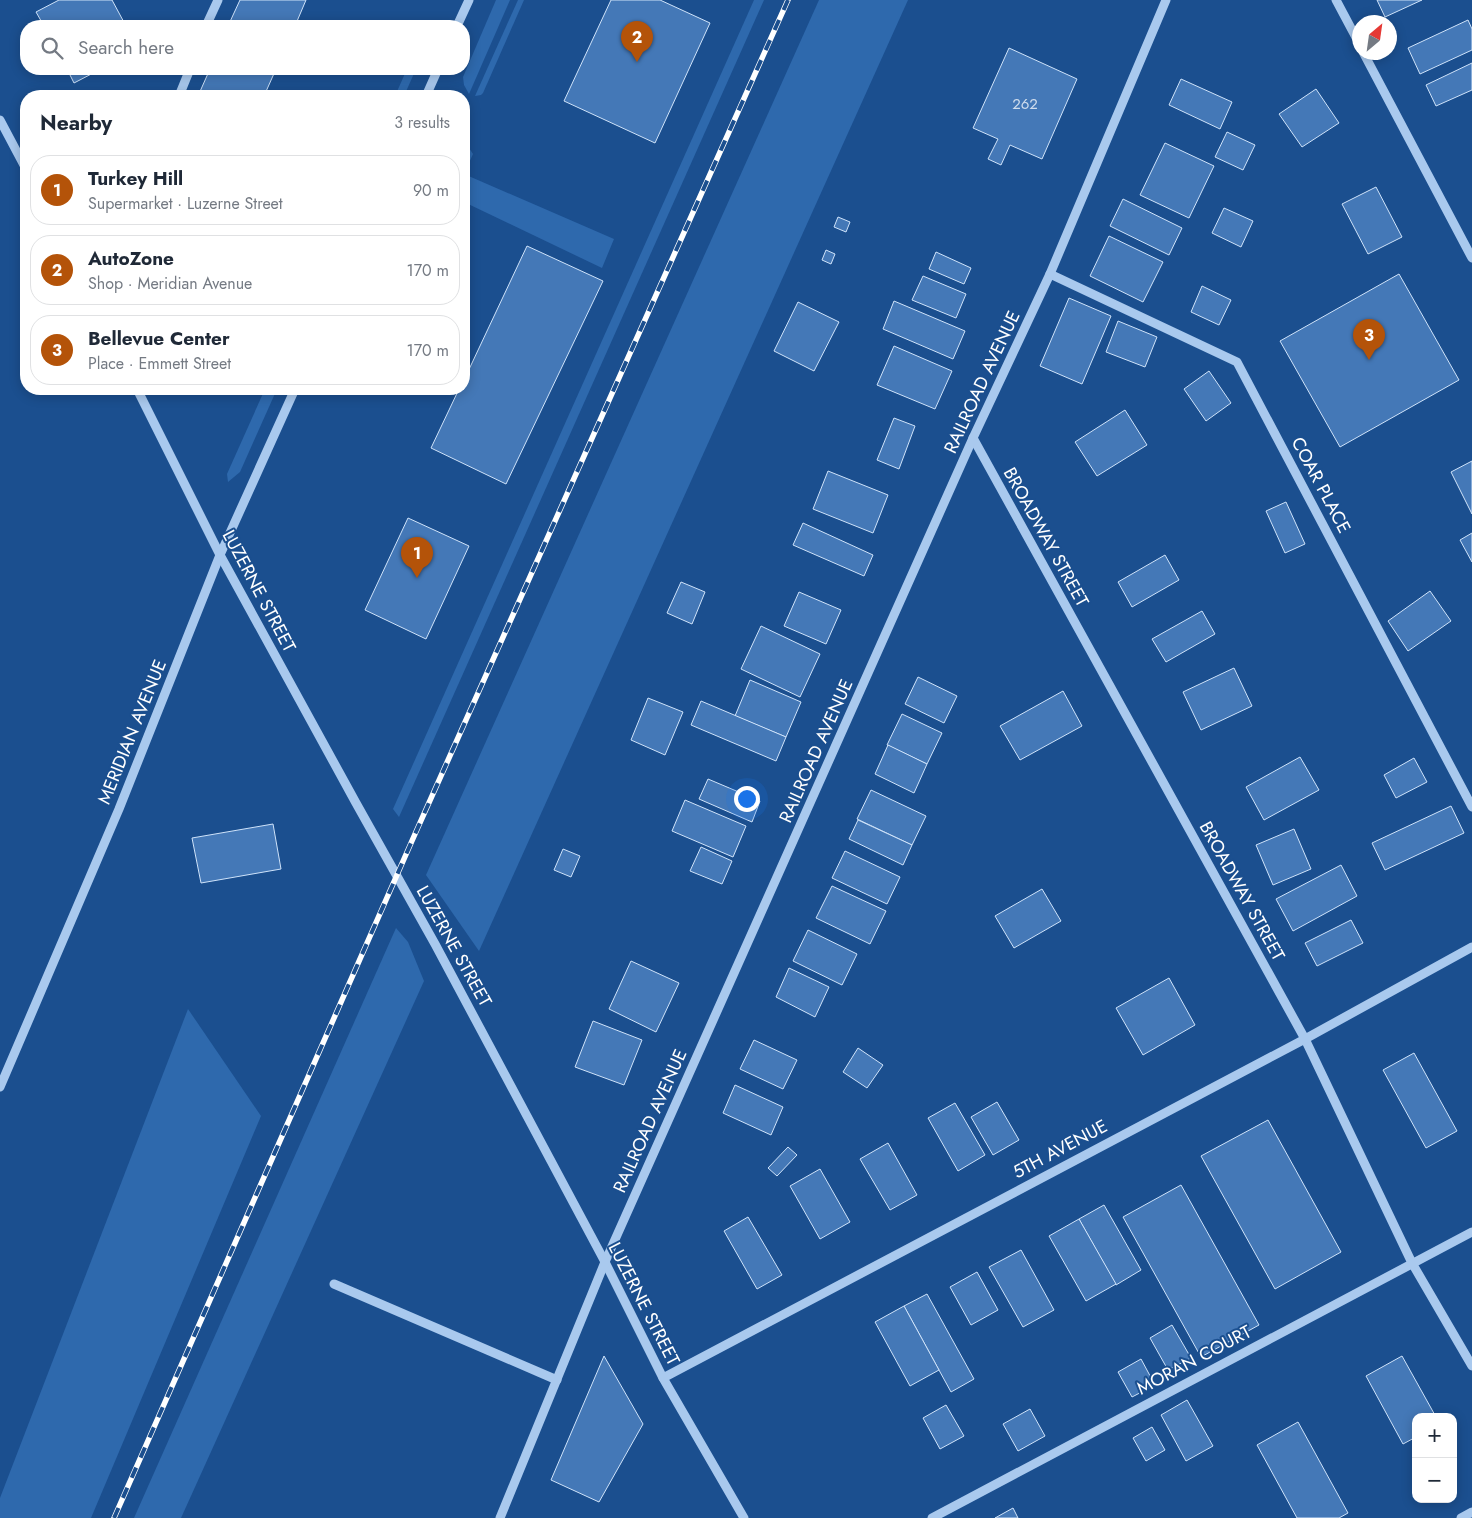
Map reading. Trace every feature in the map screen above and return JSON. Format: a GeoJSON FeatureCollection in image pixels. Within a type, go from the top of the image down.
{"type":"FeatureCollection","features":[{"type":"Feature","properties":{"kind":"street"},"geometry":{"type":"LineString","coordinates":[[209,20],[218,0]]}},
{"type":"Feature","properties":{"kind":"street"},"geometry":{"type":"LineString","coordinates":[[460,20],[469,0]]}},
{"type":"Feature","properties":{"kind":"street","name":"RAILROAD AVENUE"},"geometry":{"type":"LineString","coordinates":[[500,1518],[605,1262],[974,438],[1050,274],[1166,0]]}},
{"type":"Feature","properties":{"kind":"street"},"geometry":{"type":"LineString","coordinates":[[1336,0],[1352,30]]}},
{"type":"Feature","properties":{"kind":"street"},"geometry":{"type":"LineString","coordinates":[[1367,60],[1472,258]]}},
{"type":"Feature","properties":{"kind":"street"},"geometry":{"type":"LineString","coordinates":[[182,90],[188,75]]}},
{"type":"Feature","properties":{"kind":"street"},"geometry":{"type":"LineString","coordinates":[[429,90],[435,75]]}},
{"type":"Feature","properties":{"kind":"street"},"geometry":{"type":"LineString","coordinates":[[0,120],[20,158]]}},
{"type":"Feature","properties":{"kind":"street","name":"COAR PLACE"},"geometry":{"type":"LineString","coordinates":[[1050,274],[1237,362],[1472,807]]}},
{"type":"Feature","properties":{"kind":"street","name":"LUZERNE STREET"},"geometry":{"type":"LineString","coordinates":[[140,395],[220,555],[435,944],[605,1262],[662,1378],[744,1518]]}},
{"type":"Feature","properties":{"kind":"street","name":"MERIDIAN AVENUE"},"geometry":{"type":"LineString","coordinates":[[0,1087],[119,809],[220,555],[292,395]]}},
{"type":"Feature","properties":{"kind":"street","name":"BROADWAY STREET"},"geometry":{"type":"LineString","coordinates":[[974,438],[1305,1039],[1412,1263],[1472,1366]]}},
{"type":"Feature","properties":{"kind":"street","name":"5TH AVENUE"},"geometry":{"type":"LineString","coordinates":[[662,1378],[1305,1039],[1472,947]]}},
{"type":"Feature","properties":{"kind":"street","name":"MORAN COURT"},"geometry":{"type":"LineString","coordinates":[[932,1518],[1472,1232]]}},
{"type":"Feature","properties":{"kind":"street"},"geometry":{"type":"LineString","coordinates":[[334,1284],[557,1380]]}},
{"type":"Feature","properties":{"kind":"street"},"geometry":{"type":"LineString","coordinates":[[1460,1518],[1472,1512]]}},
{"type":"Feature","properties":{"kind":"shaded area"},"geometry":{"type":"Polygon","coordinates":[[[496,0],[510,0],[470,92],[464,85],[463,77],[464,75],[470,75],[470,61],[496,0]]]}},
{"type":"Feature","properties":{"kind":"shaded area"},"geometry":{"type":"Polygon","coordinates":[[[518,0],[524,0],[483,93],[475,96],[518,0]]]}},
{"type":"Feature","properties":{"kind":"shaded area"},"geometry":{"type":"Polygon","coordinates":[[[754,0],[764,0],[399,817],[393,809],[754,0]]]}},
{"type":"Feature","properties":{"kind":"shaded area"},"geometry":{"type":"Polygon","coordinates":[[[819,0],[908,0],[479,951],[426,875],[819,0]]]}},
{"type":"Feature","properties":{"kind":"shaded area"},"geometry":{"type":"Polygon","coordinates":[[[404,75],[413,75],[407,90],[398,90],[404,75]]]}},
{"type":"Feature","properties":{"kind":"shaded area"},"geometry":{"type":"Polygon","coordinates":[[[470,150],[473,154],[470,161],[470,150]]]}},
{"type":"Feature","properties":{"kind":"shaded area"},"geometry":{"type":"Polygon","coordinates":[[[470,177],[614,239],[602,268],[470,205],[470,177]]]}},
{"type":"Feature","properties":{"kind":"shaded area"},"geometry":{"type":"Polygon","coordinates":[[[262,395],[274,395],[240,472],[228,482],[227,474],[262,395]]]}},
{"type":"Feature","properties":{"kind":"shaded area"},"geometry":{"type":"Polygon","coordinates":[[[396,928],[408,942],[424,981],[181,1518],[134,1518],[396,928]]]}},
{"type":"Feature","properties":{"kind":"shaded area"},"geometry":{"type":"Polygon","coordinates":[[[188,1009],[261,1116],[91,1518],[0,1518],[0,1498],[188,1009]]]}},
{"type":"Feature","properties":{"kind":"building"},"geometry":{"type":"Polygon","coordinates":[[[59,0],[112,0],[123,20],[41,20],[36,12],[59,0]]]}},
{"type":"Feature","properties":{"kind":"building"},"geometry":{"type":"Polygon","coordinates":[[[240,0],[306,0],[298,20],[231,20],[240,0]]]}},
{"type":"Feature","properties":{"kind":"building"},"geometry":{"type":"Polygon","coordinates":[[[611,0],[660,0],[710,23],[655,143],[564,101],[611,0]]]}},
{"type":"Feature","properties":{"kind":"building"},"geometry":{"type":"Polygon","coordinates":[[[1377,0],[1422,0],[1389,15],[1384,15],[1377,0]]]}},
{"type":"Feature","properties":{"kind":"building"},"geometry":{"type":"Polygon","coordinates":[[[1468,20],[1472,29],[1472,50],[1420,74],[1408,48],[1468,20]]]}},
{"type":"Feature","properties":{"kind":"building"},"geometry":{"type":"Polygon","coordinates":[[[1009,48],[1077,79],[1042,159],[1010,145],[1001,165],[988,159],[998,139],[973,128],[1009,48]]]}},
{"type":"Feature","properties":{"kind":"building"},"geometry":{"type":"Polygon","coordinates":[[[1472,63],[1472,90],[1436,106],[1426,85],[1472,63]]]}},
{"type":"Feature","properties":{"kind":"building"},"geometry":{"type":"Polygon","coordinates":[[[70,75],[89,75],[74,83],[70,75]]]}},
{"type":"Feature","properties":{"kind":"building"},"geometry":{"type":"Polygon","coordinates":[[[207,75],[273,75],[267,90],[201,90],[207,75]]]}},
{"type":"Feature","properties":{"kind":"building"},"geometry":{"type":"Polygon","coordinates":[[[1181,79],[1232,102],[1220,129],[1169,105],[1181,79]]]}},
{"type":"Feature","properties":{"kind":"building"},"geometry":{"type":"Polygon","coordinates":[[[1316,89],[1339,123],[1302,147],[1279,114],[1316,89]]]}},
{"type":"Feature","properties":{"kind":"building"},"geometry":{"type":"Polygon","coordinates":[[[1227,132],[1255,145],[1243,170],[1215,157],[1227,132]]]}},
{"type":"Feature","properties":{"kind":"building"},"geometry":{"type":"Polygon","coordinates":[[[1165,143],[1214,166],[1189,218],[1140,195],[1165,143]]]}},
{"type":"Feature","properties":{"kind":"building"},"geometry":{"type":"Polygon","coordinates":[[[1376,187],[1402,237],[1368,254],[1342,204],[1376,187]]]}},
{"type":"Feature","properties":{"kind":"building"},"geometry":{"type":"Polygon","coordinates":[[[1123,199],[1182,228],[1169,255],[1110,226],[1123,199]]]}},
{"type":"Feature","properties":{"kind":"building"},"geometry":{"type":"Polygon","coordinates":[[[1224,208],[1253,221],[1241,247],[1212,233],[1224,208]]]}},
{"type":"Feature","properties":{"kind":"building"},"geometry":{"type":"Polygon","coordinates":[[[838,217],[850,222],[846,232],[834,227],[838,217]]]}},
{"type":"Feature","properties":{"kind":"building"},"geometry":{"type":"Polygon","coordinates":[[[1109,236],[1163,262],[1143,302],[1090,276],[1109,236]]]}},
{"type":"Feature","properties":{"kind":"building"},"geometry":{"type":"Polygon","coordinates":[[[527,246],[603,281],[506,484],[431,448],[456,395],[470,395],[470,367],[527,246]]]}},
{"type":"Feature","properties":{"kind":"building"},"geometry":{"type":"Polygon","coordinates":[[[826,250],[835,254],[831,264],[822,260],[826,250]]]}},
{"type":"Feature","properties":{"kind":"building"},"geometry":{"type":"Polygon","coordinates":[[[936,252],[971,268],[964,284],[929,269],[936,252]]]}},
{"type":"Feature","properties":{"kind":"building"},"geometry":{"type":"Polygon","coordinates":[[[1399,274],[1459,380],[1340,447],[1280,341],[1399,274]]]}},
{"type":"Feature","properties":{"kind":"building"},"geometry":{"type":"Polygon","coordinates":[[[923,276],[966,294],[956,318],[912,300],[923,276]]]}},
{"type":"Feature","properties":{"kind":"building"},"geometry":{"type":"Polygon","coordinates":[[[1202,286],[1231,300],[1219,325],[1191,312],[1202,286]]]}},
{"type":"Feature","properties":{"kind":"building"},"geometry":{"type":"Polygon","coordinates":[[[1069,298],[1111,316],[1082,384],[1040,366],[1069,298]]]}},
{"type":"Feature","properties":{"kind":"building"},"geometry":{"type":"Polygon","coordinates":[[[894,301],[965,331],[953,359],[883,329],[894,301]]]}},
{"type":"Feature","properties":{"kind":"building"},"geometry":{"type":"Polygon","coordinates":[[[798,302],[839,322],[814,371],[774,351],[798,302]]]}},
{"type":"Feature","properties":{"kind":"building"},"geometry":{"type":"Polygon","coordinates":[[[1118,321],[1157,337],[1145,367],[1106,352],[1118,321]]]}},
{"type":"Feature","properties":{"kind":"building"},"geometry":{"type":"Polygon","coordinates":[[[894,346],[952,371],[935,409],[877,385],[894,346]]]}},
{"type":"Feature","properties":{"kind":"building"},"geometry":{"type":"Polygon","coordinates":[[[1209,371],[1231,403],[1206,421],[1184,389],[1209,371]]]}},
{"type":"Feature","properties":{"kind":"building"},"geometry":{"type":"Polygon","coordinates":[[[1125,410],[1147,445],[1097,476],[1075,442],[1125,410]]]}},
{"type":"Feature","properties":{"kind":"building"},"geometry":{"type":"Polygon","coordinates":[[[894,418],[915,426],[899,469],[877,460],[894,418]]]}},
{"type":"Feature","properties":{"kind":"building"},"geometry":{"type":"Polygon","coordinates":[[[1472,461],[1472,514],[1451,472],[1472,461]]]}},
{"type":"Feature","properties":{"kind":"building"},"geometry":{"type":"Polygon","coordinates":[[[828,471],[888,495],[873,533],[813,509],[828,471]]]}},
{"type":"Feature","properties":{"kind":"building"},"geometry":{"type":"Polygon","coordinates":[[[1286,502],[1305,544],[1285,553],[1266,511],[1286,502]]]}},
{"type":"Feature","properties":{"kind":"building"},"geometry":{"type":"Polygon","coordinates":[[[408,518],[469,546],[426,639],[365,610],[408,518]]]}},
{"type":"Feature","properties":{"kind":"building"},"geometry":{"type":"Polygon","coordinates":[[[803,523],[873,555],[864,576],[793,545],[803,523]]]}},
{"type":"Feature","properties":{"kind":"building"},"geometry":{"type":"Polygon","coordinates":[[[1472,533],[1472,562],[1460,540],[1472,533]]]}},
{"type":"Feature","properties":{"kind":"building"},"geometry":{"type":"Polygon","coordinates":[[[1165,555],[1179,580],[1132,607],[1118,582],[1165,555]]]}},
{"type":"Feature","properties":{"kind":"building"},"geometry":{"type":"Polygon","coordinates":[[[681,582],[705,592],[692,624],[667,613],[681,582]]]}},
{"type":"Feature","properties":{"kind":"building"},"geometry":{"type":"Polygon","coordinates":[[[1430,591],[1451,621],[1408,651],[1388,621],[1430,591]]]}},
{"type":"Feature","properties":{"kind":"building"},"geometry":{"type":"Polygon","coordinates":[[[799,592],[841,610],[826,644],[784,626],[799,592]]]}},
{"type":"Feature","properties":{"kind":"building"},"geometry":{"type":"Polygon","coordinates":[[[1202,611],[1215,634],[1166,662],[1152,639],[1202,611]]]}},
{"type":"Feature","properties":{"kind":"building"},"geometry":{"type":"Polygon","coordinates":[[[761,626],[820,654],[800,697],[741,669],[761,626]]]}},
{"type":"Feature","properties":{"kind":"building"},"geometry":{"type":"Polygon","coordinates":[[[1234,668],[1252,706],[1201,730],[1183,692],[1234,668]]]}},
{"type":"Feature","properties":{"kind":"building"},"geometry":{"type":"Polygon","coordinates":[[[918,677],[957,696],[944,723],[905,704],[918,677]]]}},
{"type":"Feature","properties":{"kind":"building"},"geometry":{"type":"Polygon","coordinates":[[[750,680],[801,702],[786,737],[735,716],[750,680]]]}},
{"type":"Feature","properties":{"kind":"building"},"geometry":{"type":"Polygon","coordinates":[[[1063,691],[1082,726],[1020,760],[1000,726],[1063,691]]]}},
{"type":"Feature","properties":{"kind":"building"},"geometry":{"type":"Polygon","coordinates":[[[648,698],[683,712],[665,755],[631,740],[648,698]]]}},
{"type":"Feature","properties":{"kind":"building"},"geometry":{"type":"Polygon","coordinates":[[[701,701],[786,737],[776,761],[691,725],[701,701]]]}},
{"type":"Feature","properties":{"kind":"building"},"geometry":{"type":"Polygon","coordinates":[[[902,714],[942,733],[927,764],[887,745],[902,714]]]}},
{"type":"Feature","properties":{"kind":"building"},"geometry":{"type":"Polygon","coordinates":[[[888,745],[927,764],[914,793],[875,774],[888,745]]]}},
{"type":"Feature","properties":{"kind":"building"},"geometry":{"type":"Polygon","coordinates":[[[1300,757],[1319,790],[1264,820],[1246,787],[1300,757]]]}},
{"type":"Feature","properties":{"kind":"building"},"geometry":{"type":"Polygon","coordinates":[[[1414,758],[1427,782],[1396,798],[1384,775],[1414,758]]]}},
{"type":"Feature","properties":{"kind":"building"},"geometry":{"type":"Polygon","coordinates":[[[708,779],[760,801],[752,822],[699,799],[708,779]]]}},
{"type":"Feature","properties":{"kind":"building"},"geometry":{"type":"Polygon","coordinates":[[[871,790],[926,816],[912,845],[857,819],[871,790]]]}},
{"type":"Feature","properties":{"kind":"building"},"geometry":{"type":"Polygon","coordinates":[[[685,800],[746,826],[733,857],[672,831],[685,800]]]}},
{"type":"Feature","properties":{"kind":"building"},"geometry":{"type":"Polygon","coordinates":[[[1451,806],[1464,833],[1385,870],[1372,843],[1451,806]]]}},
{"type":"Feature","properties":{"kind":"building"},"geometry":{"type":"Polygon","coordinates":[[[858,820],[912,845],[903,865],[849,839],[858,820]]]}},
{"type":"Feature","properties":{"kind":"building"},"geometry":{"type":"Polygon","coordinates":[[[273,824],[281,869],[201,883],[192,838],[273,824]]]}},
{"type":"Feature","properties":{"kind":"building"},"geometry":{"type":"Polygon","coordinates":[[[1294,829],[1311,869],[1273,885],[1256,845],[1294,829]]]}},
{"type":"Feature","properties":{"kind":"building"},"geometry":{"type":"Polygon","coordinates":[[[701,847],[732,861],[722,884],[690,871],[701,847]]]}},
{"type":"Feature","properties":{"kind":"building"},"geometry":{"type":"Polygon","coordinates":[[[563,849],[580,856],[571,877],[554,870],[563,849]]]}},
{"type":"Feature","properties":{"kind":"building"},"geometry":{"type":"Polygon","coordinates":[[[845,851],[900,877],[887,904],[832,878],[845,851]]]}},
{"type":"Feature","properties":{"kind":"building"},"geometry":{"type":"Polygon","coordinates":[[[1341,865],[1357,896],[1293,931],[1276,899],[1341,865]]]}},
{"type":"Feature","properties":{"kind":"building"},"geometry":{"type":"Polygon","coordinates":[[[832,886],[886,911],[870,944],[816,918],[832,886]]]}},
{"type":"Feature","properties":{"kind":"building"},"geometry":{"type":"Polygon","coordinates":[[[1042,889],[1061,921],[1014,948],[995,916],[1042,889]]]}},
{"type":"Feature","properties":{"kind":"building"},"geometry":{"type":"Polygon","coordinates":[[[1351,920],[1363,943],[1317,966],[1305,943],[1351,920]]]}},
{"type":"Feature","properties":{"kind":"building"},"geometry":{"type":"Polygon","coordinates":[[[808,930],[857,954],[842,985],[793,961],[808,930]]]}},
{"type":"Feature","properties":{"kind":"building"},"geometry":{"type":"Polygon","coordinates":[[[631,961],[679,983],[656,1032],[609,1009],[631,961]]]}},
{"type":"Feature","properties":{"kind":"building"},"geometry":{"type":"Polygon","coordinates":[[[789,968],[829,987],[815,1017],[776,997],[789,968]]]}},
{"type":"Feature","properties":{"kind":"building"},"geometry":{"type":"Polygon","coordinates":[[[1169,978],[1195,1025],[1143,1055],[1116,1008],[1169,978]]]}},
{"type":"Feature","properties":{"kind":"building"},"geometry":{"type":"Polygon","coordinates":[[[593,1021],[642,1040],[624,1085],[575,1067],[593,1021]]]}},
{"type":"Feature","properties":{"kind":"building"},"geometry":{"type":"Polygon","coordinates":[[[754,1040],[797,1060],[783,1089],[740,1069],[754,1040]]]}},
{"type":"Feature","properties":{"kind":"building"},"geometry":{"type":"Polygon","coordinates":[[[858,1048],[883,1065],[867,1088],[843,1072],[858,1048]]]}},
{"type":"Feature","properties":{"kind":"building"},"geometry":{"type":"Polygon","coordinates":[[[1414,1053],[1457,1131],[1426,1148],[1383,1070],[1414,1053]]]}},
{"type":"Feature","properties":{"kind":"building"},"geometry":{"type":"Polygon","coordinates":[[[735,1085],[783,1107],[771,1135],[723,1113],[735,1085]]]}},
{"type":"Feature","properties":{"kind":"building"},"geometry":{"type":"Polygon","coordinates":[[[997,1102],[1019,1140],[993,1155],[971,1117],[997,1102]]]}},
{"type":"Feature","properties":{"kind":"building"},"geometry":{"type":"Polygon","coordinates":[[[955,1103],[985,1155],[958,1171],[928,1118],[955,1103]]]}},
{"type":"Feature","properties":{"kind":"building"},"geometry":{"type":"Polygon","coordinates":[[[1268,1120],[1341,1252],[1275,1289],[1201,1156],[1268,1120]]]}},
{"type":"Feature","properties":{"kind":"building"},"geometry":{"type":"Polygon","coordinates":[[[888,1143],[917,1195],[890,1210],[860,1159],[888,1143]]]}},
{"type":"Feature","properties":{"kind":"building"},"geometry":{"type":"Polygon","coordinates":[[[788,1147],[797,1155],[777,1176],[768,1168],[788,1147]]]}},
{"type":"Feature","properties":{"kind":"building"},"geometry":{"type":"Polygon","coordinates":[[[820,1169],[850,1222],[820,1239],[790,1186],[820,1169]]]}},
{"type":"Feature","properties":{"kind":"building"},"geometry":{"type":"Polygon","coordinates":[[[1181,1185],[1259,1325],[1201,1357],[1123,1217],[1181,1185]]]}},
{"type":"Feature","properties":{"kind":"building"},"geometry":{"type":"Polygon","coordinates":[[[1104,1205],[1141,1270],[1116,1285],[1079,1219],[1104,1205]]]}},
{"type":"Feature","properties":{"kind":"building"},"geometry":{"type":"Polygon","coordinates":[[[748,1217],[782,1275],[757,1289],[724,1231],[748,1217]]]}},
{"type":"Feature","properties":{"kind":"building"},"geometry":{"type":"Polygon","coordinates":[[[1079,1219],[1116,1284],[1086,1301],[1049,1236],[1079,1219]]]}},
{"type":"Feature","properties":{"kind":"building"},"geometry":{"type":"Polygon","coordinates":[[[1021,1250],[1054,1310],[1023,1327],[989,1267],[1021,1250]]]}},
{"type":"Feature","properties":{"kind":"building"},"geometry":{"type":"Polygon","coordinates":[[[977,1272],[998,1310],[971,1325],[950,1287],[977,1272]]]}},
{"type":"Feature","properties":{"kind":"building"},"geometry":{"type":"Polygon","coordinates":[[[927,1294],[974,1379],[951,1392],[904,1306],[927,1294]]]}},
{"type":"Feature","properties":{"kind":"building"},"geometry":{"type":"Polygon","coordinates":[[[904,1306],[939,1370],[910,1386],[875,1322],[904,1306]]]}},
{"type":"Feature","properties":{"kind":"building"},"geometry":{"type":"Polygon","coordinates":[[[1172,1325],[1191,1358],[1168,1370],[1150,1338],[1172,1325]]]}},
{"type":"Feature","properties":{"kind":"building"},"geometry":{"type":"Polygon","coordinates":[[[604,1356],[643,1424],[599,1502],[551,1480],[604,1356]]]}},
{"type":"Feature","properties":{"kind":"building"},"geometry":{"type":"Polygon","coordinates":[[[1402,1356],[1434,1413],[1412,1413],[1412,1439],[1403,1444],[1366,1376],[1402,1356]]]}},
{"type":"Feature","properties":{"kind":"building"},"geometry":{"type":"Polygon","coordinates":[[[1141,1359],[1155,1385],[1132,1397],[1118,1372],[1141,1359]]]}},
{"type":"Feature","properties":{"kind":"building"},"geometry":{"type":"Polygon","coordinates":[[[1187,1400],[1213,1446],[1186,1461],[1161,1415],[1187,1400]]]}},
{"type":"Feature","properties":{"kind":"building"},"geometry":{"type":"Polygon","coordinates":[[[946,1405],[964,1436],[940,1449],[923,1418],[946,1405]]]}},
{"type":"Feature","properties":{"kind":"building"},"geometry":{"type":"Polygon","coordinates":[[[1030,1409],[1045,1436],[1018,1451],[1003,1424],[1030,1409]]]}},
{"type":"Feature","properties":{"kind":"building"},"geometry":{"type":"Polygon","coordinates":[[[1298,1422],[1348,1513],[1339,1518],[1297,1518],[1257,1445],[1298,1422]]]}},
{"type":"Feature","properties":{"kind":"building"},"geometry":{"type":"Polygon","coordinates":[[[1152,1427],[1165,1450],[1146,1461],[1133,1438],[1152,1427]]]}},
{"type":"Feature","properties":{"kind":"building"},"geometry":{"type":"Polygon","coordinates":[[[1013,1508],[1018,1518],[995,1518],[1013,1508]]]}},
{"type":"Feature","properties":{"kind":"railway"},"geometry":{"type":"LineString","coordinates":[[114,1518],[415,834],[788,0]]}},
{"type":"Feature","properties":{"kind":"place","name":"AutoZone"},"geometry":{"type":"Point","coordinates":[637,62]}},
{"type":"Feature","properties":{"kind":"place","name":"Bellevue Center"},"geometry":{"type":"Point","coordinates":[1369,360]}},
{"type":"Feature","properties":{"kind":"place","name":"Turkey Hill"},"geometry":{"type":"Point","coordinates":[417,578]}}]}
